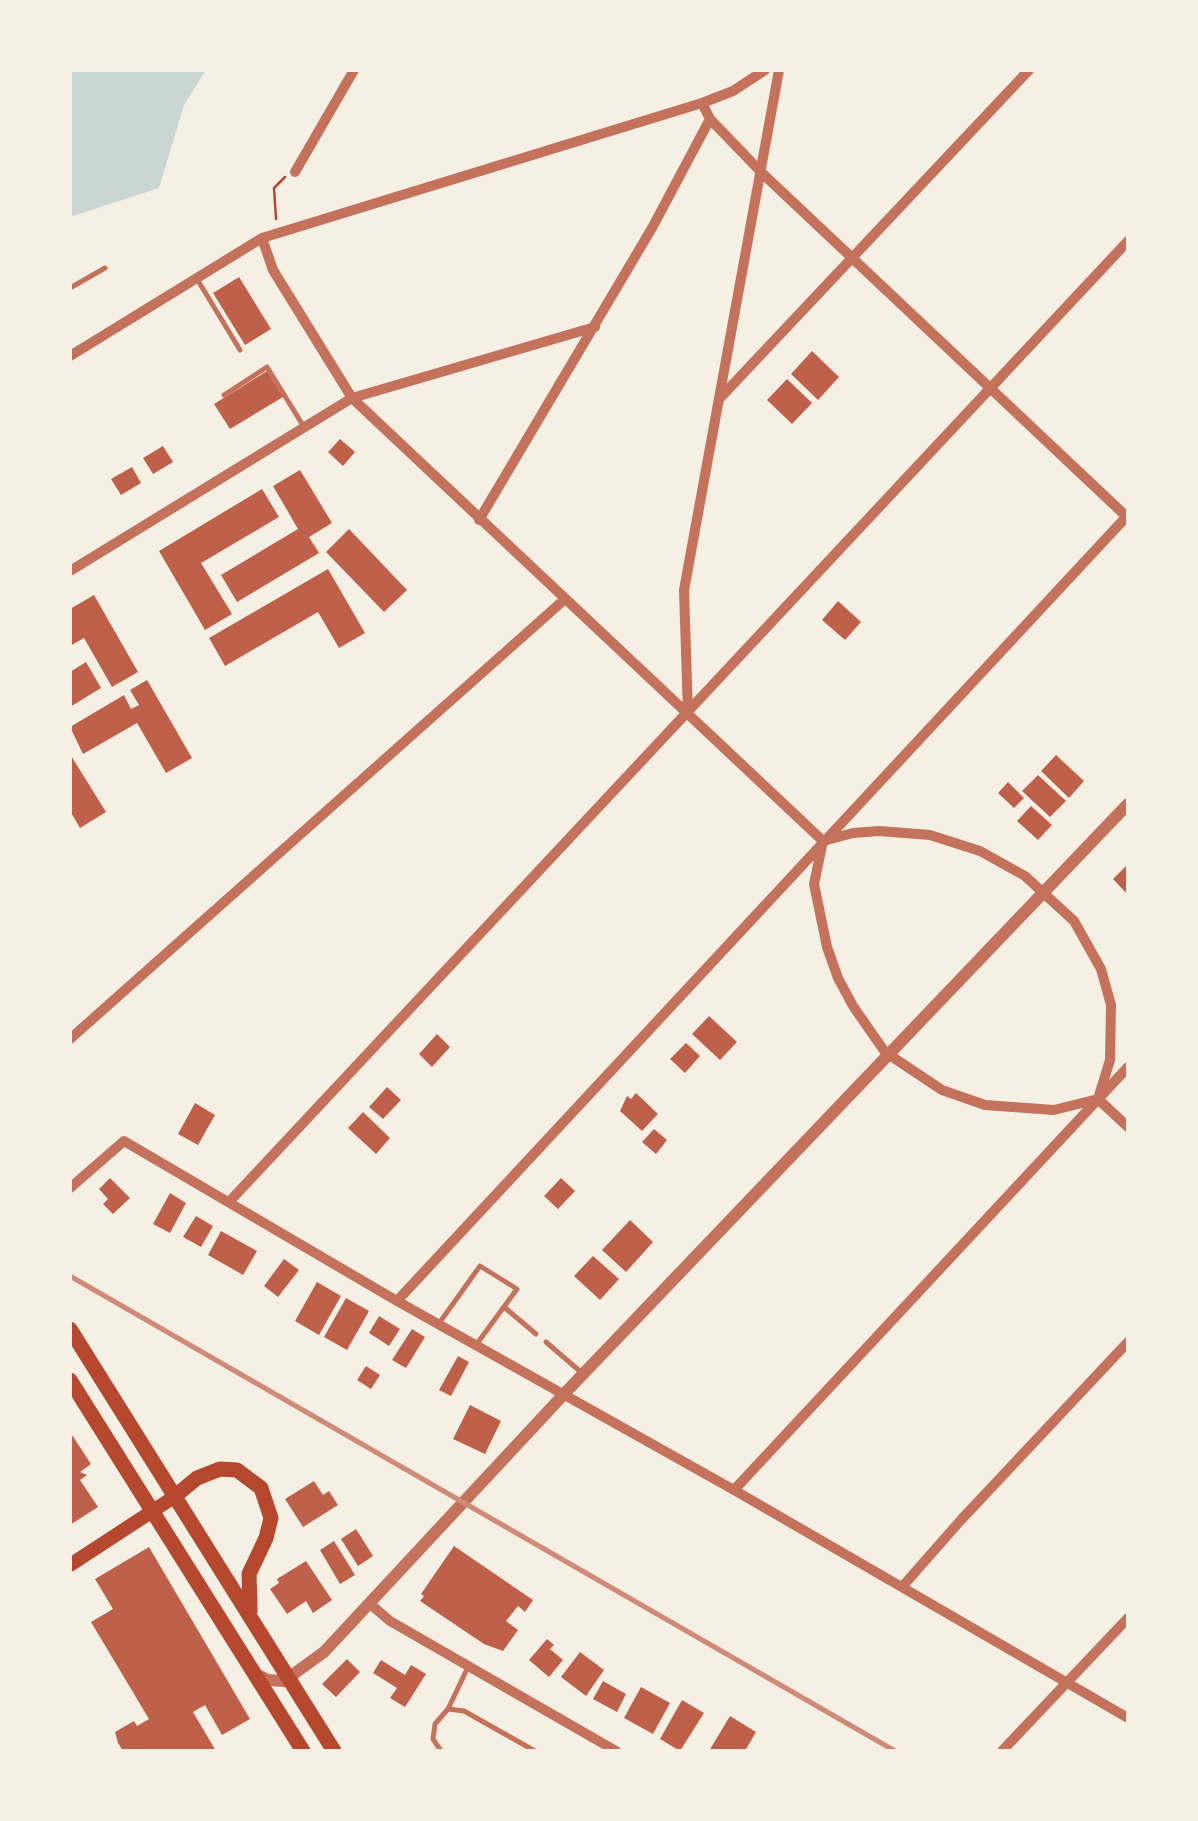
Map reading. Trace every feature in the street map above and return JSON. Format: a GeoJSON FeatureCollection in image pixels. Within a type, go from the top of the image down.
{"type":"FeatureCollection","features":[{"type":"Feature","properties":{"kind":"main road"},"geometry":{"type":"LineString","coordinates":[[70,1330],[334,1751]]}},
{"type":"Feature","properties":{"kind":"main road"},"geometry":{"type":"LineString","coordinates":[[70,1380],[303,1751]]}},
{"type":"Feature","properties":{"kind":"main road"},"geometry":{"type":"LineString","coordinates":[[70,1565],[153,1513],[197,1478],[220,1469],[237,1470],[261,1488],[270,1507],[266,1538],[249,1574],[248,1595],[254,1623]]}},
{"type":"Feature","properties":{"kind":"street"},"geometry":{"type":"LineString","coordinates":[[294,172],[354,70]]}},
{"type":"Feature","properties":{"kind":"street"},"geometry":{"type":"LineString","coordinates":[[70,356],[262,238],[702,103],[765,70]]}},
{"type":"Feature","properties":{"kind":"street"},"geometry":{"type":"LineString","coordinates":[[688,713],[684,590],[779,70]]}},
{"type":"Feature","properties":{"kind":"street"},"geometry":{"type":"LineString","coordinates":[[719,399],[1030,70]]}},
{"type":"Feature","properties":{"kind":"street"},"geometry":{"type":"LineString","coordinates":[[398,1302],[1128,517],[762,173],[710,119],[702,103]]}},
{"type":"Feature","properties":{"kind":"street"},"geometry":{"type":"LineString","coordinates":[[479,520],[595,326],[710,119]]}},
{"type":"Feature","properties":{"kind":"street"},"geometry":{"type":"LineString","coordinates":[[262,238],[273,270],[352,398],[823,841]]}},
{"type":"Feature","properties":{"kind":"street"},"geometry":{"type":"LineString","coordinates":[[228,1202],[1128,241]]}},
{"type":"Feature","properties":{"kind":"street"},"geometry":{"type":"LineString","coordinates":[[70,571],[352,398],[595,326]]}},
{"type":"Feature","properties":{"kind":"street"},"geometry":{"type":"LineString","coordinates":[[70,1038],[564,599]]}},
{"type":"Feature","properties":{"kind":"street"},"geometry":{"type":"LineString","coordinates":[[255,1674],[268,1680],[290,1679],[324,1652],[1128,804]]}},
{"type":"Feature","properties":{"kind":"street"},"geometry":{"type":"LineString","coordinates":[[823,841],[879,831],[930,836],[980,851],[1045,891],[1085,936],[1107,986],[1112,1042],[1098,1099]]}},
{"type":"Feature","properties":{"kind":"street"},"geometry":{"type":"LineString","coordinates":[[823,841],[814,884],[827,947],[853,1006],[889,1055],[942,1090],[985,1105],[1054,1110],[1098,1099]]}},
{"type":"Feature","properties":{"kind":"street"},"geometry":{"type":"LineString","coordinates":[[734,1490],[1128,1066]]}},
{"type":"Feature","properties":{"kind":"street"},"geometry":{"type":"LineString","coordinates":[[1098,1099],[1128,1127]]}},
{"type":"Feature","properties":{"kind":"street"},"geometry":{"type":"LineString","coordinates":[[70,1188],[124,1141],[398,1302],[734,1490],[1128,1718]]}},
{"type":"Feature","properties":{"kind":"street"},"geometry":{"type":"LineString","coordinates":[[902,1587],[1128,1342]]}},
{"type":"Feature","properties":{"kind":"street"},"geometry":{"type":"LineString","coordinates":[[369,1603],[390,1621],[616,1751]]}},
{"type":"Feature","properties":{"kind":"street"},"geometry":{"type":"LineString","coordinates":[[1002,1751],[1128,1618]]}},
{"type":"Feature","properties":{"kind":"lane"},"geometry":{"type":"LineString","coordinates":[[70,288],[104,268]]}},
{"type":"Feature","properties":{"kind":"lane"},"geometry":{"type":"LineString","coordinates":[[195,276],[240,350]]}},
{"type":"Feature","properties":{"kind":"lane"},"geometry":{"type":"LineString","coordinates":[[224,395],[267,367],[304,427]]}},
{"type":"Feature","properties":{"kind":"lane"},"geometry":{"type":"LineString","coordinates":[[439,1324],[480,1266],[517,1289],[476,1344]]}},
{"type":"Feature","properties":{"kind":"lane"},"geometry":{"type":"LineString","coordinates":[[504,1306],[536,1334]]}},
{"type":"Feature","properties":{"kind":"lane"},"geometry":{"type":"LineString","coordinates":[[546,1342],[584,1374]]}},
{"type":"Feature","properties":{"kind":"lane"},"geometry":{"type":"LineString","coordinates":[[441,1751],[433,1739],[435,1724],[448,1709],[470,1665]]}},
{"type":"Feature","properties":{"kind":"lane"},"geometry":{"type":"LineString","coordinates":[[448,1709],[464,1711],[536,1751]]}},
{"type":"Feature","properties":{"kind":"path"},"geometry":{"type":"LineString","coordinates":[[278,232],[274,188],[294,172]]}},
{"type":"Feature","properties":{"kind":"shaded area"},"geometry":{"type":"Polygon","coordinates":[[[70,70],[206,70],[184,105],[159,188],[70,217],[70,70]]]}},
{"type":"Feature","properties":{"kind":"building"},"geometry":{"type":"Polygon","coordinates":[[[239,277],[271,329],[245,345],[213,293],[239,277]]]}},
{"type":"Feature","properties":{"kind":"building"},"geometry":{"type":"Polygon","coordinates":[[[812,351],[839,377],[818,400],[791,374],[812,351]]]}},
{"type":"Feature","properties":{"kind":"building"},"geometry":{"type":"Polygon","coordinates":[[[267,371],[283,397],[230,429],[214,404],[267,371]]]}},
{"type":"Feature","properties":{"kind":"building"},"geometry":{"type":"Polygon","coordinates":[[[787,379],[812,403],[792,424],[767,400],[787,379]]]}},
{"type":"Feature","properties":{"kind":"building"},"geometry":{"type":"Polygon","coordinates":[[[340,439],[355,452],[343,466],[328,452],[340,439]]]}},
{"type":"Feature","properties":{"kind":"building"},"geometry":{"type":"Polygon","coordinates":[[[163,446],[173,462],[153,474],[143,458],[163,446]]]}},
{"type":"Feature","properties":{"kind":"building"},"geometry":{"type":"Polygon","coordinates":[[[132,467],[141,483],[121,495],[111,479],[132,467]]]}},
{"type":"Feature","properties":{"kind":"building"},"geometry":{"type":"Polygon","coordinates":[[[300,470],[332,523],[309,537],[319,553],[237,602],[221,575],[298,529],[273,486],[300,470]]]}},
{"type":"Feature","properties":{"kind":"building"},"geometry":{"type":"Polygon","coordinates":[[[262,489],[279,517],[201,563],[232,614],[205,630],[159,551],[262,489]]]}},
{"type":"Feature","properties":{"kind":"building"},"geometry":{"type":"Polygon","coordinates":[[[349,529],[407,590],[384,612],[326,552],[349,529]]]}},
{"type":"Feature","properties":{"kind":"building"},"geometry":{"type":"Polygon","coordinates":[[[328,569],[365,633],[339,648],[318,612],[225,666],[209,638],[328,569]]]}},
{"type":"Feature","properties":{"kind":"building"},"geometry":{"type":"Polygon","coordinates":[[[94,595],[138,672],[112,687],[84,638],[70,646],[70,609],[94,595]]]}},
{"type":"Feature","properties":{"kind":"building"},"geometry":{"type":"Polygon","coordinates":[[[838,601],[861,622],[845,640],[822,620],[838,601]]]}},
{"type":"Feature","properties":{"kind":"building"},"geometry":{"type":"Polygon","coordinates":[[[86,662],[101,688],[70,707],[70,672],[86,662]]]}},
{"type":"Feature","properties":{"kind":"building"},"geometry":{"type":"Polygon","coordinates":[[[147,680],[192,758],[166,773],[137,723],[83,754],[70,727],[124,695],[131,709],[139,705],[130,690],[147,680]]]}},
{"type":"Feature","properties":{"kind":"building"},"geometry":{"type":"Polygon","coordinates":[[[70,754],[106,812],[80,828],[70,811],[70,754]]]}},
{"type":"Feature","properties":{"kind":"building"},"geometry":{"type":"Polygon","coordinates":[[[1056,755],[1084,781],[1069,798],[1041,771],[1056,755]]]}},
{"type":"Feature","properties":{"kind":"building"},"geometry":{"type":"Polygon","coordinates":[[[1038,775],[1066,801],[1050,817],[1022,791],[1038,775]]]}},
{"type":"Feature","properties":{"kind":"building"},"geometry":{"type":"Polygon","coordinates":[[[1008,782],[1024,798],[1014,808],[998,793],[1008,782]]]}},
{"type":"Feature","properties":{"kind":"building"},"geometry":{"type":"Polygon","coordinates":[[[1031,806],[1052,825],[1038,840],[1017,821],[1031,806]]]}},
{"type":"Feature","properties":{"kind":"building"},"geometry":{"type":"Polygon","coordinates":[[[1128,864],[1128,895],[1113,879],[1128,864]]]}},
{"type":"Feature","properties":{"kind":"building"},"geometry":{"type":"Polygon","coordinates":[[[709,1016],[737,1042],[720,1060],[692,1034],[709,1016]]]}},
{"type":"Feature","properties":{"kind":"building"},"geometry":{"type":"Polygon","coordinates":[[[437,1034],[450,1047],[432,1067],[419,1054],[437,1034]]]}},
{"type":"Feature","properties":{"kind":"building"},"geometry":{"type":"Polygon","coordinates":[[[686,1043],[700,1056],[685,1073],[670,1059],[686,1043]]]}},
{"type":"Feature","properties":{"kind":"building"},"geometry":{"type":"Polygon","coordinates":[[[387,1087],[401,1100],[383,1119],[369,1107],[387,1087]]]}},
{"type":"Feature","properties":{"kind":"building"},"geometry":{"type":"Polygon","coordinates":[[[636,1093],[658,1114],[642,1131],[620,1111],[627,1096],[631,1099],[636,1093]]]}},
{"type":"Feature","properties":{"kind":"building"},"geometry":{"type":"Polygon","coordinates":[[[195,1103],[215,1115],[198,1145],[178,1134],[195,1103]]]}},
{"type":"Feature","properties":{"kind":"building"},"geometry":{"type":"Polygon","coordinates":[[[363,1112],[390,1138],[376,1154],[348,1128],[363,1112]]]}},
{"type":"Feature","properties":{"kind":"building"},"geometry":{"type":"Polygon","coordinates":[[[654,1129],[667,1140],[656,1154],[642,1142],[654,1129]]]}},
{"type":"Feature","properties":{"kind":"building"},"geometry":{"type":"Polygon","coordinates":[[[110,1178],[130,1198],[113,1214],[103,1204],[108,1199],[99,1189],[110,1178]]]}},
{"type":"Feature","properties":{"kind":"building"},"geometry":{"type":"Polygon","coordinates":[[[561,1178],[575,1191],[558,1209],[544,1196],[561,1178]]]}},
{"type":"Feature","properties":{"kind":"building"},"geometry":{"type":"Polygon","coordinates":[[[170,1193],[186,1203],[170,1233],[153,1224],[170,1193]]]}},
{"type":"Feature","properties":{"kind":"building"},"geometry":{"type":"Polygon","coordinates":[[[196,1216],[213,1226],[201,1247],[183,1237],[196,1216]]]}},
{"type":"Feature","properties":{"kind":"building"},"geometry":{"type":"Polygon","coordinates":[[[630,1220],[653,1242],[626,1272],[602,1250],[630,1220]]]}},
{"type":"Feature","properties":{"kind":"building"},"geometry":{"type":"Polygon","coordinates":[[[221,1231],[257,1251],[243,1275],[208,1255],[221,1231]]]}},
{"type":"Feature","properties":{"kind":"building"},"geometry":{"type":"Polygon","coordinates":[[[593,1256],[619,1279],[600,1300],[574,1276],[593,1256]]]}},
{"type":"Feature","properties":{"kind":"building"},"geometry":{"type":"Polygon","coordinates":[[[284,1259],[299,1270],[278,1297],[264,1286],[284,1259]]]}},
{"type":"Feature","properties":{"kind":"building"},"geometry":{"type":"Polygon","coordinates":[[[317,1282],[341,1296],[319,1335],[295,1321],[317,1282]]]}},
{"type":"Feature","properties":{"kind":"building"},"geometry":{"type":"Polygon","coordinates":[[[346,1298],[369,1311],[347,1350],[324,1337],[346,1298]]]}},
{"type":"Feature","properties":{"kind":"building"},"geometry":{"type":"Polygon","coordinates":[[[379,1316],[400,1329],[389,1346],[369,1333],[379,1316]]]}},
{"type":"Feature","properties":{"kind":"building"},"geometry":{"type":"Polygon","coordinates":[[[412,1329],[425,1337],[406,1368],[392,1360],[412,1329]]]}},
{"type":"Feature","properties":{"kind":"building"},"geometry":{"type":"Polygon","coordinates":[[[458,1356],[469,1362],[451,1396],[439,1390],[458,1356]]]}},
{"type":"Feature","properties":{"kind":"building"},"geometry":{"type":"Polygon","coordinates":[[[366,1366],[380,1375],[371,1389],[357,1380],[366,1366]]]}},
{"type":"Feature","properties":{"kind":"building"},"geometry":{"type":"Polygon","coordinates":[[[470,1405],[501,1421],[485,1454],[453,1439],[470,1405]]]}},
{"type":"Feature","properties":{"kind":"building"},"geometry":{"type":"Polygon","coordinates":[[[70,1432],[91,1464],[80,1472],[87,1475],[80,1480],[98,1507],[70,1525],[70,1432]]]}},
{"type":"Feature","properties":{"kind":"building"},"geometry":{"type":"Polygon","coordinates":[[[314,1481],[323,1495],[329,1491],[338,1505],[303,1527],[285,1499],[314,1481]]]}},
{"type":"Feature","properties":{"kind":"building"},"geometry":{"type":"Polygon","coordinates":[[[356,1529],[373,1556],[358,1566],[341,1539],[356,1529]]]}},
{"type":"Feature","properties":{"kind":"building"},"geometry":{"type":"Polygon","coordinates":[[[334,1541],[355,1575],[340,1584],[320,1550],[334,1541]]]}},
{"type":"Feature","properties":{"kind":"building"},"geometry":{"type":"Polygon","coordinates":[[[454,1546],[533,1600],[525,1612],[518,1606],[506,1621],[518,1630],[503,1651],[484,1644],[420,1601],[454,1546]]]}},
{"type":"Feature","properties":{"kind":"building"},"geometry":{"type":"Polygon","coordinates":[[[149,1547],[250,1719],[222,1735],[205,1705],[193,1712],[216,1751],[123,1751],[118,1743],[115,1732],[134,1721],[137,1726],[149,1719],[91,1622],[113,1609],[95,1579],[149,1547]]]}},
{"type":"Feature","properties":{"kind":"building"},"geometry":{"type":"Polygon","coordinates":[[[306,1561],[332,1600],[313,1613],[306,1601],[287,1614],[270,1589],[279,1583],[277,1579],[306,1561]]]}},
{"type":"Feature","properties":{"kind":"building"},"geometry":{"type":"Polygon","coordinates":[[[547,1639],[554,1645],[550,1649],[563,1660],[549,1677],[529,1660],[547,1639]]]}},
{"type":"Feature","properties":{"kind":"building"},"geometry":{"type":"Polygon","coordinates":[[[580,1652],[604,1670],[586,1696],[561,1677],[580,1652]]]}},
{"type":"Feature","properties":{"kind":"building"},"geometry":{"type":"Polygon","coordinates":[[[347,1659],[360,1672],[336,1697],[322,1684],[347,1659]]]}},
{"type":"Feature","properties":{"kind":"building"},"geometry":{"type":"Polygon","coordinates":[[[381,1660],[405,1675],[411,1665],[426,1674],[405,1707],[390,1698],[397,1688],[373,1673],[381,1660]]]}},
{"type":"Feature","properties":{"kind":"building"},"geometry":{"type":"Polygon","coordinates":[[[603,1681],[626,1694],[617,1712],[593,1699],[603,1681]]]}},
{"type":"Feature","properties":{"kind":"building"},"geometry":{"type":"Polygon","coordinates":[[[641,1687],[670,1703],[653,1734],[624,1718],[641,1687]]]}},
{"type":"Feature","properties":{"kind":"building"},"geometry":{"type":"Polygon","coordinates":[[[682,1700],[704,1713],[680,1751],[660,1739],[682,1700]]]}},
{"type":"Feature","properties":{"kind":"building"},"geometry":{"type":"Polygon","coordinates":[[[730,1716],[756,1732],[745,1751],[709,1751],[730,1716]]]}},
{"type":"Feature","properties":{"kind":"railway"},"geometry":{"type":"LineString","coordinates":[[70,1276],[895,1751]]}}]}
